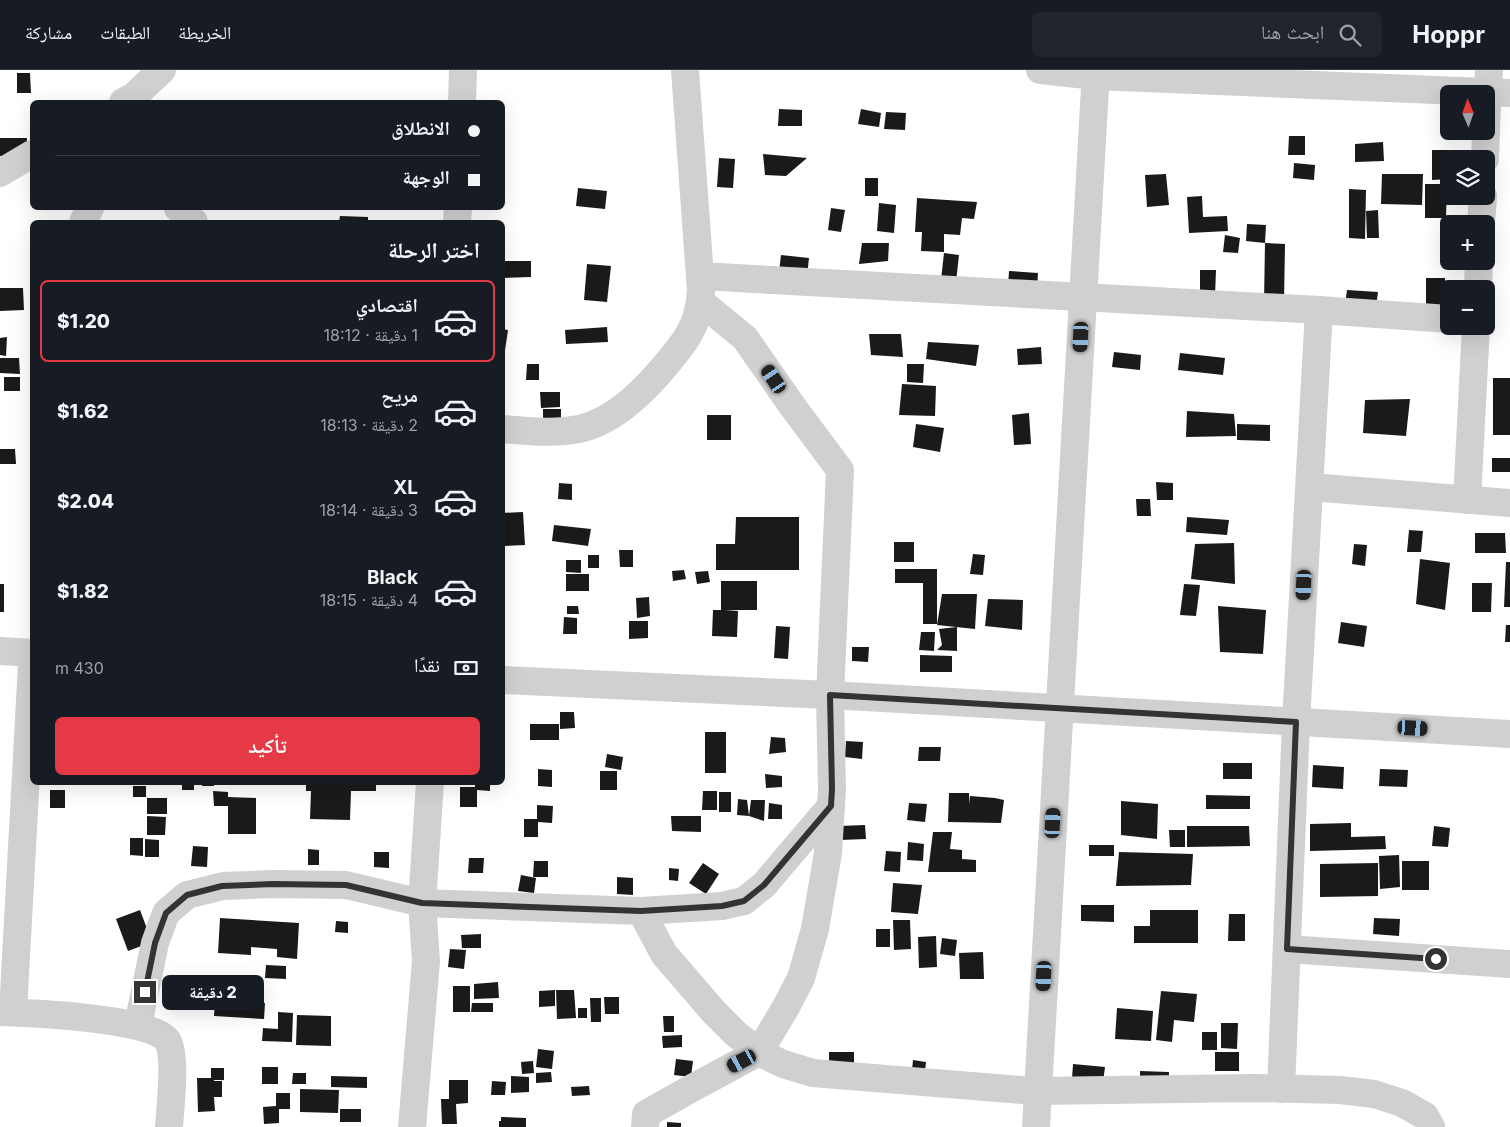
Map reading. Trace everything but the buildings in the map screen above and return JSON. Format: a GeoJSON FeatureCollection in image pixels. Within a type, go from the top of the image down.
{"type":"FeatureCollection","features":[{"type":"Feature","properties":{"kind":"street"},"geometry":{"type":"LineString","coordinates":[[130,100],[162,70]]}},
{"type":"Feature","properties":{"kind":"street"},"geometry":{"type":"LineString","coordinates":[[462,100],[464,70]]}},
{"type":"Feature","properties":{"kind":"street"},"geometry":{"type":"LineString","coordinates":[[505,430],[551,432],[581,428],[603,420],[626,406],[656,377],[677,352],[690,332],[700,289],[685,70]]}},
{"type":"Feature","properties":{"kind":"street"},"geometry":{"type":"LineString","coordinates":[[1040,70],[1496,85]]}},
{"type":"Feature","properties":{"kind":"street"},"geometry":{"type":"LineString","coordinates":[[1036,1127],[1096,73]]}},
{"type":"Feature","properties":{"kind":"street"},"geometry":{"type":"LineString","coordinates":[[0,173],[30,155]]}},
{"type":"Feature","properties":{"kind":"street"},"geometry":{"type":"LineString","coordinates":[[180,210],[192,220]]}},
{"type":"Feature","properties":{"kind":"street"},"geometry":{"type":"LineString","coordinates":[[700,289],[1083,298],[1440,318]]}},
{"type":"Feature","properties":{"kind":"street"},"geometry":{"type":"LineString","coordinates":[[645,1127],[646,1114],[759,1052],[786,1007],[801,978],[815,929],[827,863],[831,806],[830,695],[840,470],[745,338],[700,289]]}},
{"type":"Feature","properties":{"kind":"street"},"geometry":{"type":"LineString","coordinates":[[1281,1088],[1296,722],[1319,310]]}},
{"type":"Feature","properties":{"kind":"street"},"geometry":{"type":"LineString","coordinates":[[1467,500],[1476,335]]}},
{"type":"Feature","properties":{"kind":"street"},"geometry":{"type":"LineString","coordinates":[[1310,487],[1510,503]]}},
{"type":"Feature","properties":{"kind":"street"},"geometry":{"type":"LineString","coordinates":[[0,651],[30,653]]}},
{"type":"Feature","properties":{"kind":"street"},"geometry":{"type":"LineString","coordinates":[[505,680],[830,695],[1510,734]]}},
{"type":"Feature","properties":{"kind":"street"},"geometry":{"type":"LineString","coordinates":[[30,691],[6,1012],[100,1020],[138,1026],[162,1036],[167,1040],[172,1052],[169,1127]]}},
{"type":"Feature","properties":{"kind":"street"},"geometry":{"type":"LineString","coordinates":[[412,1127],[426,961],[422,903],[430,785]]}},
{"type":"Feature","properties":{"kind":"street"},"geometry":{"type":"LineString","coordinates":[[138,1026],[155,943],[166,913],[187,895],[222,886],[273,884],[346,885],[422,903],[641,911],[722,906],[744,901],[764,885],[831,806]]}},
{"type":"Feature","properties":{"kind":"street"},"geometry":{"type":"LineString","coordinates":[[641,911],[664,954],[713,1011],[736,1034],[759,1052],[783,1064],[813,1072],[1038,1091],[1281,1088],[1340,1090],[1374,1094],[1402,1103],[1425,1116],[1431,1127]]}},
{"type":"Feature","properties":{"kind":"street"},"geometry":{"type":"LineString","coordinates":[[1287,949],[1510,964]]}},
{"type":"Feature","properties":{"kind":"route"},"geometry":{"type":"LineString","coordinates":[[145,992],[155,943],[166,913],[187,895],[222,886],[273,884],[346,885],[422,903],[641,911],[722,906],[744,901],[764,885],[831,806],[830,695],[1296,722],[1287,949],[1436,959]]}}]}
